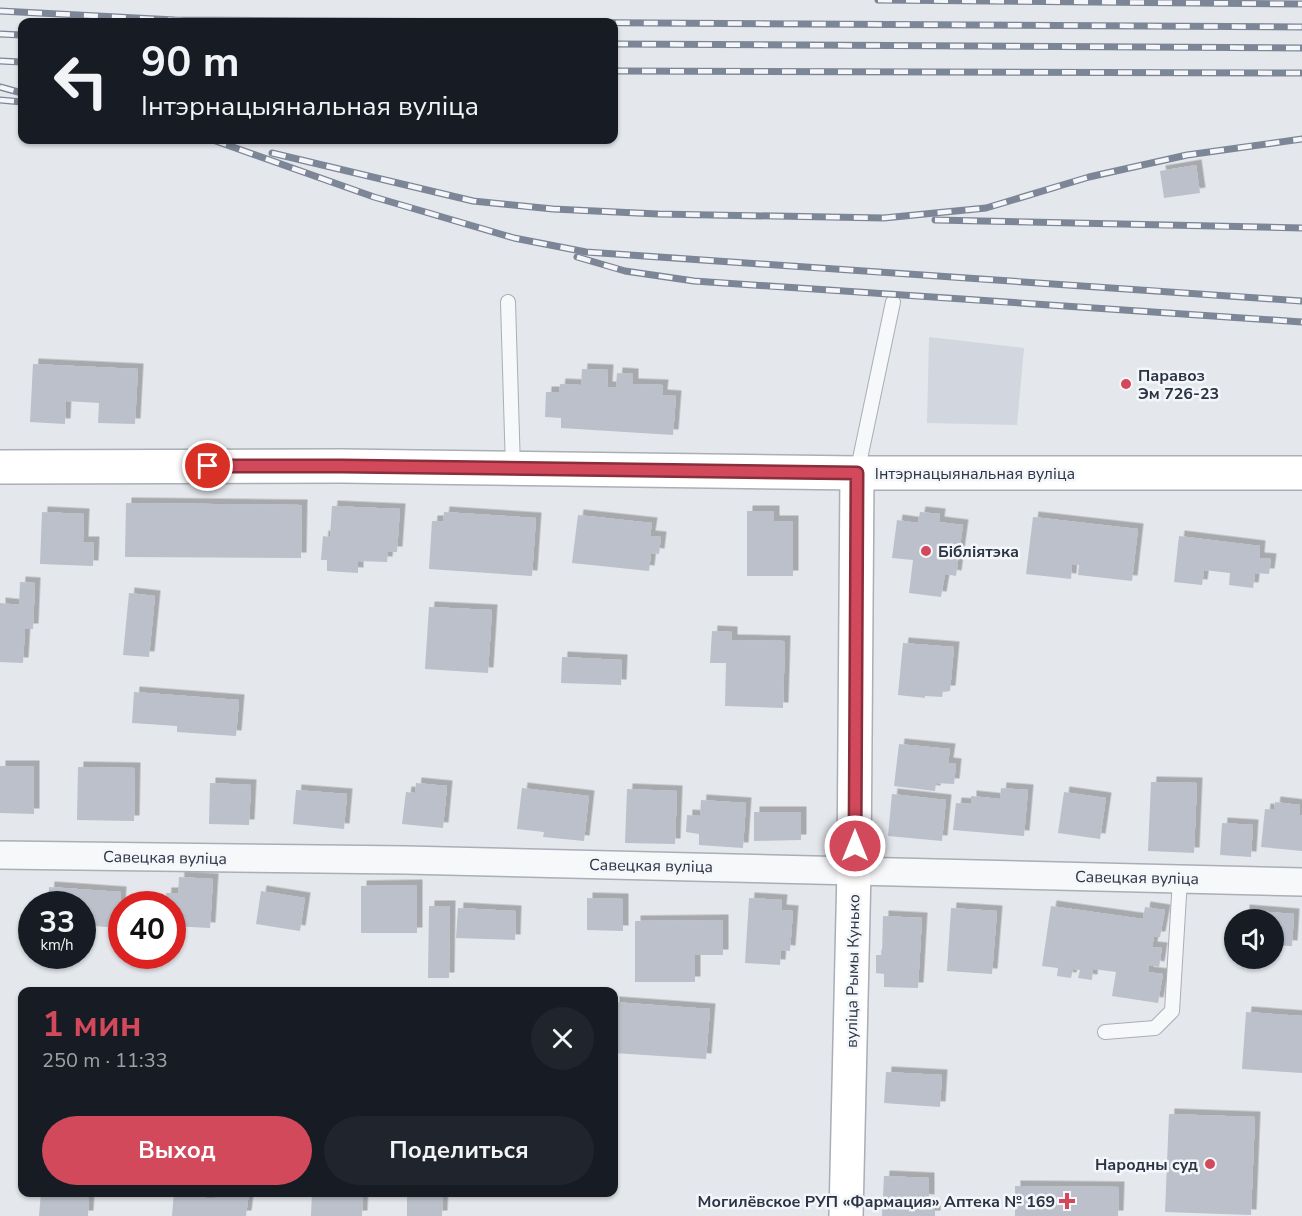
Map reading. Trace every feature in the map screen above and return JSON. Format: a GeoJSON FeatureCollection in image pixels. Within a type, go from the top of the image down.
{"type":"FeatureCollection","features":[{"type":"Feature","properties":{"kind":"street","name":"Інтэрнацыянальная вуліца"},"geometry":{"type":"LineString","coordinates":[[0,467],[342,466],[857,473],[1302,473]]}},
{"type":"Feature","properties":{"kind":"street","name":"вуліца Рымы Кунько"},"geometry":{"type":"LineString","coordinates":[[846,1216],[854,870],[857,473]]}},
{"type":"Feature","properties":{"kind":"street","name":"Савецкая вуліца"},"geometry":{"type":"LineString","coordinates":[[0,855],[418,860],[1302,882]]}},
{"type":"Feature","properties":{"kind":"lane"},"geometry":{"type":"LineString","coordinates":[[508,302],[513,468]]}},
{"type":"Feature","properties":{"kind":"lane"},"geometry":{"type":"LineString","coordinates":[[857,473],[893,302]]}},
{"type":"Feature","properties":{"kind":"lane"},"geometry":{"type":"LineString","coordinates":[[1105,1032],[1155,1028],[1172,1011],[1180,879]]}},
{"type":"Feature","properties":{"kind":"shaded area"},"geometry":{"type":"Polygon","coordinates":[[[929,337],[1024,348],[1017,425],[927,423],[929,337]]]}},
{"type":"Feature","properties":{"kind":"building"},"geometry":{"type":"Polygon","coordinates":[[[1196,165],[1200,193],[1164,198],[1160,171],[1196,165]]]}},
{"type":"Feature","properties":{"kind":"building"},"geometry":{"type":"Polygon","coordinates":[[[33,364],[138,369],[135,424],[98,423],[99,403],[66,401],[65,424],[30,422],[33,364]]]}},
{"type":"Feature","properties":{"kind":"building"},"geometry":{"type":"Polygon","coordinates":[[[582,369],[608,370],[607,387],[616,387],[617,373],[633,374],[633,384],[663,385],[662,395],[676,396],[673,435],[561,428],[561,418],[545,417],[546,392],[559,392],[560,384],[581,385],[582,369]]]}},
{"type":"Feature","properties":{"kind":"building"},"geometry":{"type":"Polygon","coordinates":[[[126,503],[302,505],[301,558],[125,557],[126,503]]]}},
{"type":"Feature","properties":{"kind":"building"},"geometry":{"type":"Polygon","coordinates":[[[332,506],[400,509],[397,552],[388,552],[387,562],[358,561],[358,573],[327,571],[327,560],[321,560],[323,536],[330,537],[332,506]]]}},
{"type":"Feature","properties":{"kind":"building"},"geometry":{"type":"Polygon","coordinates":[[[747,511],[774,511],[774,521],[793,521],[793,576],[747,576],[747,511]]]}},
{"type":"Feature","properties":{"kind":"building"},"geometry":{"type":"Polygon","coordinates":[[[42,512],[84,514],[83,542],[94,542],[93,566],[40,564],[42,512]]]}},
{"type":"Feature","properties":{"kind":"building"},"geometry":{"type":"Polygon","coordinates":[[[444,512],[536,518],[532,576],[429,569],[432,521],[443,521],[444,512]]]}},
{"type":"Feature","properties":{"kind":"building","name":"Бібліятэка"},"geometry":{"type":"Polygon","coordinates":[[[920,512],[940,514],[939,522],[963,525],[956,576],[945,574],[941,597],[909,593],[913,560],[892,558],[897,520],[918,523],[920,512]]]}},
{"type":"Feature","properties":{"kind":"building"},"geometry":{"type":"Polygon","coordinates":[[[578,515],[652,523],[650,536],[661,537],[659,554],[651,553],[649,571],[572,563],[578,515]]]}},
{"type":"Feature","properties":{"kind":"building"},"geometry":{"type":"Polygon","coordinates":[[[1033,517],[1138,529],[1132,581],[1078,575],[1079,565],[1072,564],[1071,579],[1026,574],[1033,517]]]}},
{"type":"Feature","properties":{"kind":"building"},"geometry":{"type":"Polygon","coordinates":[[[1179,536],[1260,546],[1259,558],[1271,559],[1269,574],[1255,573],[1253,588],[1229,585],[1230,573],[1204,570],[1202,585],[1174,582],[1179,536]]]}},
{"type":"Feature","properties":{"kind":"building"},"geometry":{"type":"Polygon","coordinates":[[[20,582],[35,583],[33,629],[25,629],[23,663],[0,662],[0,603],[19,605],[20,582]]]}},
{"type":"Feature","properties":{"kind":"building"},"geometry":{"type":"Polygon","coordinates":[[[129,593],[155,596],[149,657],[123,655],[129,593]]]}},
{"type":"Feature","properties":{"kind":"building"},"geometry":{"type":"Polygon","coordinates":[[[429,607],[492,610],[488,673],[425,669],[429,607]]]}},
{"type":"Feature","properties":{"kind":"building"},"geometry":{"type":"Polygon","coordinates":[[[712,631],[732,632],[732,640],[785,641],[783,708],[725,706],[726,663],[710,663],[712,631]]]}},
{"type":"Feature","properties":{"kind":"building"},"geometry":{"type":"Polygon","coordinates":[[[903,643],[954,647],[950,691],[943,691],[942,697],[898,695],[903,643]]]}},
{"type":"Feature","properties":{"kind":"building"},"geometry":{"type":"Polygon","coordinates":[[[562,657],[622,660],[621,685],[561,683],[562,657]]]}},
{"type":"Feature","properties":{"kind":"building"},"geometry":{"type":"Polygon","coordinates":[[[134,692],[239,700],[236,736],[177,732],[177,726],[132,723],[134,692]]]}},
{"type":"Feature","properties":{"kind":"building"},"geometry":{"type":"Polygon","coordinates":[[[899,744],[950,749],[948,763],[956,764],[954,784],[936,783],[935,791],[894,786],[899,744]]]}},
{"type":"Feature","properties":{"kind":"building"},"geometry":{"type":"Polygon","coordinates":[[[0,766],[34,766],[34,814],[0,813],[0,766]]]}},
{"type":"Feature","properties":{"kind":"building"},"geometry":{"type":"Polygon","coordinates":[[[78,767],[135,768],[134,821],[77,820],[78,767]]]}},
{"type":"Feature","properties":{"kind":"building"},"geometry":{"type":"Polygon","coordinates":[[[1151,782],[1197,783],[1194,853],[1148,851],[1151,782]]]}},
{"type":"Feature","properties":{"kind":"building"},"geometry":{"type":"Polygon","coordinates":[[[210,783],[251,785],[249,825],[209,824],[210,783]]]}},
{"type":"Feature","properties":{"kind":"building"},"geometry":{"type":"Polygon","coordinates":[[[416,783],[447,786],[443,828],[402,824],[406,792],[415,793],[416,783]]]}},
{"type":"Feature","properties":{"kind":"building"},"geometry":{"type":"Polygon","coordinates":[[[522,788],[589,796],[584,841],[543,837],[544,832],[517,829],[522,788]]]}},
{"type":"Feature","properties":{"kind":"building"},"geometry":{"type":"Polygon","coordinates":[[[1001,788],[1028,790],[1024,836],[953,830],[956,803],[971,804],[971,796],[1000,799],[1001,788]]]}},
{"type":"Feature","properties":{"kind":"building"},"geometry":{"type":"Polygon","coordinates":[[[627,789],[677,791],[675,844],[625,843],[627,789]]]}},
{"type":"Feature","properties":{"kind":"building"},"geometry":{"type":"Polygon","coordinates":[[[296,790],[347,794],[344,829],[293,824],[296,790]]]}},
{"type":"Feature","properties":{"kind":"building"},"geometry":{"type":"Polygon","coordinates":[[[1064,792],[1106,798],[1100,839],[1058,833],[1064,792]]]}},
{"type":"Feature","properties":{"kind":"building"},"geometry":{"type":"Polygon","coordinates":[[[892,794],[946,800],[942,841],[888,836],[892,794]]]}},
{"type":"Feature","properties":{"kind":"building"},"geometry":{"type":"Polygon","coordinates":[[[701,800],[746,803],[743,848],[699,845],[699,834],[686,832],[687,815],[700,816],[701,800]]]}},
{"type":"Feature","properties":{"kind":"building"},"geometry":{"type":"Polygon","coordinates":[[[1275,802],[1300,805],[1302,851],[1261,847],[1265,809],[1274,810],[1275,802]]]}},
{"type":"Feature","properties":{"kind":"building"},"geometry":{"type":"Polygon","coordinates":[[[754,812],[801,812],[801,840],[754,841],[754,812]]]}},
{"type":"Feature","properties":{"kind":"building"},"geometry":{"type":"Polygon","coordinates":[[[1222,823],[1253,825],[1251,857],[1220,855],[1222,823]]]}},
{"type":"Feature","properties":{"kind":"building"},"geometry":{"type":"Polygon","coordinates":[[[179,877],[213,879],[210,928],[186,927],[186,891],[178,891],[179,877]]]}},
{"type":"Feature","properties":{"kind":"building"},"geometry":{"type":"Polygon","coordinates":[[[417,885],[417,933],[361,933],[361,886],[417,885]]]}},
{"type":"Feature","properties":{"kind":"building"},"geometry":{"type":"Polygon","coordinates":[[[49,887],[108,891],[108,927],[96,926],[96,891],[49,891],[49,887]]]}},
{"type":"Feature","properties":{"kind":"building"},"geometry":{"type":"Polygon","coordinates":[[[261,891],[305,898],[300,931],[256,924],[261,891]]]}},
{"type":"Feature","properties":{"kind":"building"},"geometry":{"type":"Polygon","coordinates":[[[587,898],[623,899],[623,931],[587,930],[587,898]]]}},
{"type":"Feature","properties":{"kind":"building"},"geometry":{"type":"Polygon","coordinates":[[[749,898],[782,900],[781,910],[793,911],[790,951],[781,950],[780,965],[745,963],[749,898]]]}},
{"type":"Feature","properties":{"kind":"building"},"geometry":{"type":"Polygon","coordinates":[[[429,906],[450,906],[449,978],[428,978],[429,906]]]}},
{"type":"Feature","properties":{"kind":"building"},"geometry":{"type":"Polygon","coordinates":[[[1051,906],[1143,919],[1145,907],[1165,910],[1160,937],[1154,937],[1152,947],[1162,948],[1159,967],[1149,965],[1148,972],[1163,974],[1158,1003],[1112,996],[1116,972],[1093,969],[1092,980],[1078,978],[1080,970],[1073,969],[1071,978],[1057,976],[1058,968],[1042,966],[1051,906]]]}},
{"type":"Feature","properties":{"kind":"building"},"geometry":{"type":"Polygon","coordinates":[[[458,908],[516,911],[515,940],[456,938],[458,908]]]}},
{"type":"Feature","properties":{"kind":"building"},"geometry":{"type":"Polygon","coordinates":[[[951,908],[997,911],[992,974],[947,971],[951,908]]]}},
{"type":"Feature","properties":{"kind":"building"},"geometry":{"type":"Polygon","coordinates":[[[1284,913],[1294,914],[1292,946],[1284,946],[1284,913]]]}},
{"type":"Feature","properties":{"kind":"building"},"geometry":{"type":"Polygon","coordinates":[[[883,916],[922,918],[918,988],[884,987],[884,974],[876,973],[876,955],[882,955],[883,916]]]}},
{"type":"Feature","properties":{"kind":"building"},"geometry":{"type":"Polygon","coordinates":[[[723,920],[723,955],[695,955],[695,982],[635,982],[635,921],[723,920]]]}},
{"type":"Feature","properties":{"kind":"building"},"geometry":{"type":"Polygon","coordinates":[[[618,1002],[710,1009],[706,1059],[618,1053],[618,1002]]]}},
{"type":"Feature","properties":{"kind":"building"},"geometry":{"type":"Polygon","coordinates":[[[1246,1012],[1302,1016],[1302,1073],[1242,1069],[1246,1012]]]}},
{"type":"Feature","properties":{"kind":"building"},"geometry":{"type":"Polygon","coordinates":[[[886,1072],[942,1075],[940,1107],[884,1103],[886,1072]]]}},
{"type":"Feature","properties":{"kind":"building","name":"Народны суд"},"geometry":{"type":"Polygon","coordinates":[[[1169,1114],[1255,1117],[1251,1215],[1165,1212],[1169,1114]]]}},
{"type":"Feature","properties":{"kind":"building"},"geometry":{"type":"Polygon","coordinates":[[[884,1176],[929,1178],[929,1200],[918,1199],[918,1207],[935,1207],[935,1216],[882,1216],[884,1176]]]}},
{"type":"Feature","properties":{"kind":"building","name":"Могилёвское РУП «Фармация» Аптека № 169"},"geometry":{"type":"Polygon","coordinates":[[[1015,1186],[1119,1187],[1118,1216],[1015,1216],[1015,1186]]]}},
{"type":"Feature","properties":{"kind":"building"},"geometry":{"type":"Polygon","coordinates":[[[41,1197],[89,1198],[88,1216],[39,1216],[41,1197]]]}},
{"type":"Feature","properties":{"kind":"building"},"geometry":{"type":"Polygon","coordinates":[[[174,1197],[215,1199],[215,1197],[248,1197],[246,1216],[172,1216],[174,1197]]]}},
{"type":"Feature","properties":{"kind":"building"},"geometry":{"type":"Polygon","coordinates":[[[312,1197],[363,1197],[362,1216],[311,1216],[312,1197]]]}},
{"type":"Feature","properties":{"kind":"building"},"geometry":{"type":"Polygon","coordinates":[[[407,1197],[443,1197],[442,1216],[407,1216],[407,1197]]]}},
{"type":"Feature","properties":{"kind":"railway"},"geometry":{"type":"LineString","coordinates":[[878,0],[1302,4]]}},
{"type":"Feature","properties":{"kind":"railway"},"geometry":{"type":"LineString","coordinates":[[0,11],[136,18]]}},
{"type":"Feature","properties":{"kind":"railway"},"geometry":{"type":"LineString","coordinates":[[618,23],[1302,27]]}},
{"type":"Feature","properties":{"kind":"railway"},"geometry":{"type":"LineString","coordinates":[[0,34],[18,35]]}},
{"type":"Feature","properties":{"kind":"railway"},"geometry":{"type":"LineString","coordinates":[[618,44],[1302,48]]}},
{"type":"Feature","properties":{"kind":"railway"},"geometry":{"type":"LineString","coordinates":[[0,61],[18,62]]}},
{"type":"Feature","properties":{"kind":"railway"},"geometry":{"type":"LineString","coordinates":[[618,71],[1302,73]]}},
{"type":"Feature","properties":{"kind":"railway"},"geometry":{"type":"LineString","coordinates":[[0,87],[18,92]]}},
{"type":"Feature","properties":{"kind":"railway"},"geometry":{"type":"LineString","coordinates":[[0,100],[18,102]]}},
{"type":"Feature","properties":{"kind":"railway"},"geometry":{"type":"LineString","coordinates":[[272,153],[473,201],[553,209],[658,214],[884,218],[986,208],[1089,177],[1187,155],[1302,139]]}},
{"type":"Feature","properties":{"kind":"railway"},"geometry":{"type":"LineString","coordinates":[[224,144],[374,197],[514,238],[586,252],[1302,301]]}},
{"type":"Feature","properties":{"kind":"railway"},"geometry":{"type":"LineString","coordinates":[[935,220],[1302,228]]}},
{"type":"Feature","properties":{"kind":"railway"},"geometry":{"type":"LineString","coordinates":[[577,257],[625,271],[694,281],[1302,322]]}},
{"type":"Feature","properties":{"kind":"place","name":"Паравоз Эм 726-23"},"geometry":{"type":"Point","coordinates":[1126,384]}},
{"type":"Feature","properties":{"kind":"place","name":"Бібліятэка"},"geometry":{"type":"Point","coordinates":[926,551]}},
{"type":"Feature","properties":{"kind":"place","name":"Народны суд"},"geometry":{"type":"Point","coordinates":[1210,1164]}},
{"type":"Feature","properties":{"kind":"place","name":"Могилёвское РУП «Фармация» Аптека № 169"},"geometry":{"type":"Point","coordinates":[1067,1201]}},
{"type":"Feature","properties":{"kind":"route"},"geometry":{"type":"LineString","coordinates":[[208,466],[857,473],[855,846]]}}]}
